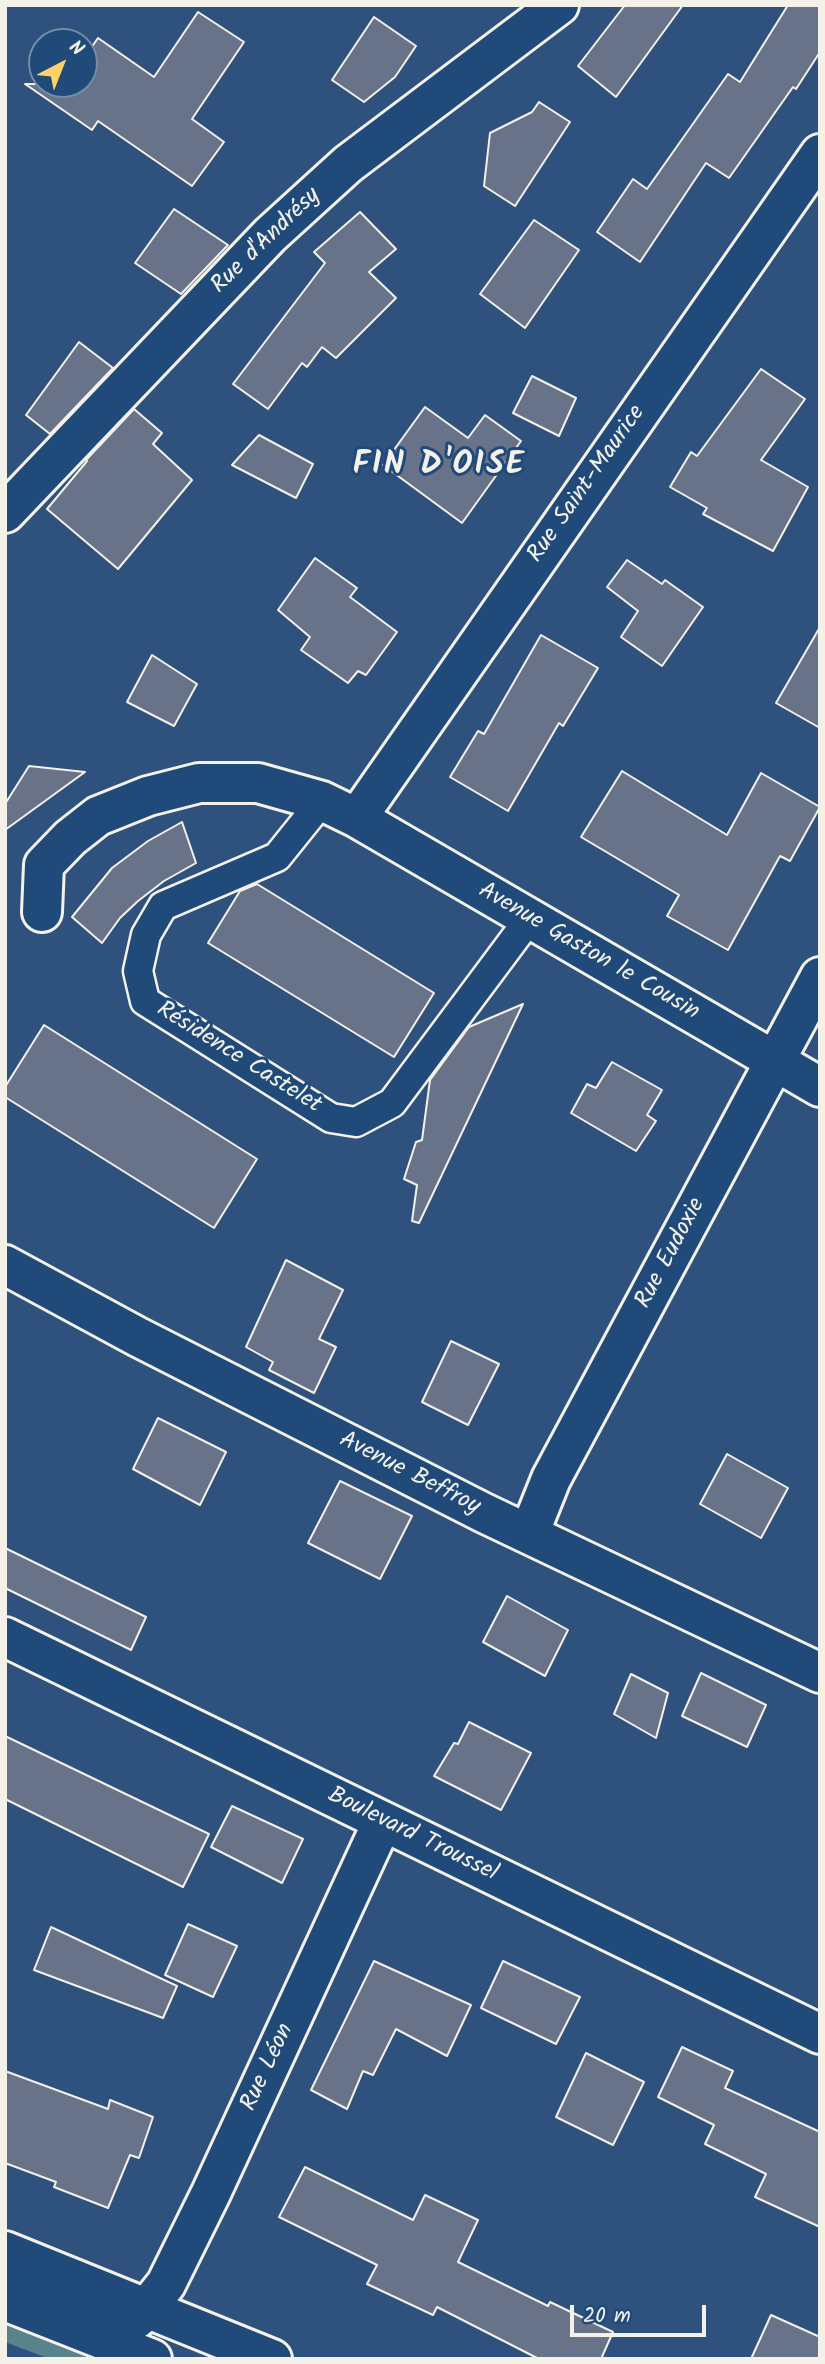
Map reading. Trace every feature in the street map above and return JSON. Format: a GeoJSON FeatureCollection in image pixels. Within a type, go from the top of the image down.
{"type":"FeatureCollection","features":[{"type":"Feature","properties":{"kind":"street","name":"Rue d'Andrésy"},"geometry":{"type":"LineString","coordinates":[[5,513],[270,235],[348,164],[559,5]]}},
{"type":"Feature","properties":{"kind":"street","name":"Rue Saint-Maurice"},"geometry":{"type":"LineString","coordinates":[[357,818],[820,154]]}},
{"type":"Feature","properties":{"kind":"street","name":"Avenue Gaston le Cousin"},"geometry":{"type":"LineString","coordinates":[[42,912],[44,865],[70,838],[98,816],[148,796],[199,783],[258,783],[321,801],[357,818],[820,1087]]}},
{"type":"Feature","properties":{"kind":"street","name":"Rue Eudoxie"},"geometry":{"type":"LineString","coordinates":[[529,1534],[551,1479],[820,977]]}},
{"type":"Feature","properties":{"kind":"street","name":"Avenue Beffroy"},"geometry":{"type":"LineString","coordinates":[[5,1265],[138,1337],[529,1534],[820,1673]]}},
{"type":"Feature","properties":{"kind":"street","name":"Boulevard Troussel"},"geometry":{"type":"LineString","coordinates":[[5,1637],[382,1823],[820,2034]]}},
{"type":"Feature","properties":{"kind":"street","name":"Rue Léon"},"geometry":{"type":"LineString","coordinates":[[147,2308],[166,2284],[211,2193],[382,1823]]}},
{"type":"Feature","properties":{"kind":"street"},"geometry":{"type":"LineString","coordinates":[[5,2251],[272,2359]]}},
{"type":"Feature","properties":{"kind":"street"},"geometry":{"type":"LineString","coordinates":[[5,2281],[106,2320],[121,2323],[135,2320],[147,2308]]}},
{"type":"Feature","properties":{"kind":"street"},"geometry":{"type":"LineString","coordinates":[[5,2301],[152,2359]]}},
{"type":"Feature","properties":{"kind":"lane","name":"Résidence Castelet"},"geometry":{"type":"LineString","coordinates":[[321,801],[277,857],[163,906],[146,935],[138,971],[145,1000],[331,1118],[356,1122],[392,1103],[530,918]]}},
{"type":"Feature","properties":{"kind":"green space"},"geometry":{"type":"Polygon","coordinates":[[[5,2319],[103,2359],[50,2359],[5,2342],[5,2319]]]}},
{"type":"Feature","properties":{"kind":"building"},"geometry":{"type":"Polygon","coordinates":[[[625,5],[683,5],[616,97],[578,66],[625,5]]]}},
{"type":"Feature","properties":{"kind":"building"},"geometry":{"type":"Polygon","coordinates":[[[788,5],[820,5],[820,52],[796,89],[793,87],[729,178],[706,163],[640,262],[597,232],[633,179],[647,189],[728,74],[740,82],[788,5]]]}},
{"type":"Feature","properties":{"kind":"building"},"geometry":{"type":"Polygon","coordinates":[[[198,12],[244,42],[192,119],[224,142],[192,186],[98,121],[92,130],[45,98],[98,98],[98,38],[154,77],[198,12]]]}},
{"type":"Feature","properties":{"kind":"building"},"geometry":{"type":"Polygon","coordinates":[[[374,17],[416,46],[395,77],[364,102],[332,80],[374,17]]]}},
{"type":"Feature","properties":{"kind":"building"},"geometry":{"type":"Polygon","coordinates":[[[539,102],[570,122],[515,206],[484,186],[490,133],[532,112],[539,102]]]}},
{"type":"Feature","properties":{"kind":"building"},"geometry":{"type":"Polygon","coordinates":[[[174,209],[228,245],[181,294],[135,263],[174,209]]]}},
{"type":"Feature","properties":{"kind":"building"},"geometry":{"type":"Polygon","coordinates":[[[360,212],[396,249],[369,272],[396,298],[336,358],[322,347],[307,367],[302,363],[268,409],[233,384],[325,263],[314,252],[360,212]]]}},
{"type":"Feature","properties":{"kind":"building"},"geometry":{"type":"Polygon","coordinates":[[[534,220],[579,250],[525,328],[480,294],[534,220]]]}},
{"type":"Feature","properties":{"kind":"building"},"geometry":{"type":"Polygon","coordinates":[[[79,342],[113,368],[50,434],[26,415],[79,342]]]}},
{"type":"Feature","properties":{"kind":"building"},"geometry":{"type":"Polygon","coordinates":[[[761,369],[805,399],[761,460],[808,487],[773,551],[703,514],[707,508],[670,487],[691,452],[697,456],[761,369]]]}},
{"type":"Feature","properties":{"kind":"building"},"geometry":{"type":"Polygon","coordinates":[[[532,376],[576,398],[559,436],[513,413],[532,376]]]}},
{"type":"Feature","properties":{"kind":"building"},"geometry":{"type":"Polygon","coordinates":[[[425,407],[468,438],[485,415],[521,441],[462,523],[383,465],[425,407]]]}},
{"type":"Feature","properties":{"kind":"building"},"geometry":{"type":"Polygon","coordinates":[[[134,409],[162,433],[153,444],[192,480],[118,569],[47,509],[86,460],[134,409]]]}},
{"type":"Feature","properties":{"kind":"building"},"geometry":{"type":"Polygon","coordinates":[[[259,435],[313,464],[296,498],[232,465],[259,435]]]}},
{"type":"Feature","properties":{"kind":"building"},"geometry":{"type":"Polygon","coordinates":[[[315,558],[357,588],[350,597],[397,632],[366,675],[358,671],[348,683],[301,650],[310,637],[278,610],[315,558]]]}},
{"type":"Feature","properties":{"kind":"building"},"geometry":{"type":"Polygon","coordinates":[[[627,560],[662,584],[665,580],[703,607],[662,666],[621,637],[638,611],[607,587],[627,560]]]}},
{"type":"Feature","properties":{"kind":"building"},"geometry":{"type":"Polygon","coordinates":[[[820,627],[820,728],[776,703],[820,627]]]}},
{"type":"Feature","properties":{"kind":"building"},"geometry":{"type":"Polygon","coordinates":[[[541,635],[598,668],[563,726],[559,723],[508,811],[450,777],[478,731],[484,734],[541,635]]]}},
{"type":"Feature","properties":{"kind":"building"},"geometry":{"type":"Polygon","coordinates":[[[152,655],[197,684],[174,726],[127,702],[152,655]]]}},
{"type":"Feature","properties":{"kind":"building"},"geometry":{"type":"Polygon","coordinates":[[[29,766],[85,772],[5,830],[5,804],[29,766]]]}},
{"type":"Feature","properties":{"kind":"building"},"geometry":{"type":"Polygon","coordinates":[[[622,771],[727,835],[761,773],[820,807],[790,861],[780,856],[728,950],[667,916],[679,895],[581,837],[622,771]]]}},
{"type":"Feature","properties":{"kind":"building"},"geometry":{"type":"Polygon","coordinates":[[[182,822],[196,863],[164,881],[138,901],[120,918],[102,943],[72,917],[112,868],[148,841],[182,822]]]}},
{"type":"Feature","properties":{"kind":"building"},"geometry":{"type":"Polygon","coordinates":[[[257,884],[434,993],[394,1057],[208,943],[240,891],[257,884]]]}},
{"type":"Feature","properties":{"kind":"building"},"geometry":{"type":"Polygon","coordinates":[[[523,1004],[419,1223],[412,1221],[417,1185],[404,1179],[416,1142],[422,1140],[430,1080],[469,1027],[523,1004]]]}},
{"type":"Feature","properties":{"kind":"building"},"geometry":{"type":"Polygon","coordinates":[[[44,1025],[257,1159],[214,1228],[5,1097],[5,1087],[44,1025]]]}},
{"type":"Feature","properties":{"kind":"building"},"geometry":{"type":"Polygon","coordinates":[[[612,1062],[662,1090],[647,1115],[656,1121],[636,1151],[571,1113],[587,1084],[596,1088],[612,1062]]]}},
{"type":"Feature","properties":{"kind":"building"},"geometry":{"type":"Polygon","coordinates":[[[286,1260],[343,1290],[319,1339],[336,1347],[314,1393],[269,1370],[273,1362],[246,1347],[286,1260]]]}},
{"type":"Feature","properties":{"kind":"building"},"geometry":{"type":"Polygon","coordinates":[[[451,1341],[499,1364],[468,1425],[422,1402],[451,1341]]]}},
{"type":"Feature","properties":{"kind":"building"},"geometry":{"type":"Polygon","coordinates":[[[158,1418],[226,1452],[200,1505],[133,1469],[158,1418]]]}},
{"type":"Feature","properties":{"kind":"building"},"geometry":{"type":"Polygon","coordinates":[[[727,1454],[788,1488],[761,1538],[700,1504],[727,1454]]]}},
{"type":"Feature","properties":{"kind":"building"},"geometry":{"type":"Polygon","coordinates":[[[340,1481],[412,1516],[380,1579],[308,1543],[340,1481]]]}},
{"type":"Feature","properties":{"kind":"building"},"geometry":{"type":"Polygon","coordinates":[[[5,1548],[146,1617],[131,1650],[5,1588],[5,1548]]]}},
{"type":"Feature","properties":{"kind":"building"},"geometry":{"type":"Polygon","coordinates":[[[507,1596],[568,1630],[545,1676],[483,1642],[507,1596]]]}},
{"type":"Feature","properties":{"kind":"building"},"geometry":{"type":"Polygon","coordinates":[[[701,1673],[766,1705],[747,1747],[682,1716],[701,1673]]]}},
{"type":"Feature","properties":{"kind":"building"},"geometry":{"type":"Polygon","coordinates":[[[631,1674],[668,1693],[656,1738],[614,1714],[631,1674]]]}},
{"type":"Feature","properties":{"kind":"building"},"geometry":{"type":"Polygon","coordinates":[[[469,1722],[531,1753],[501,1810],[434,1776],[454,1743],[458,1744],[469,1722]]]}},
{"type":"Feature","properties":{"kind":"building"},"geometry":{"type":"Polygon","coordinates":[[[5,1736],[209,1834],[183,1887],[5,1799],[5,1736]]]}},
{"type":"Feature","properties":{"kind":"building"},"geometry":{"type":"Polygon","coordinates":[[[232,1806],[303,1839],[282,1883],[211,1847],[232,1806]]]}},
{"type":"Feature","properties":{"kind":"building"},"geometry":{"type":"Polygon","coordinates":[[[188,1924],[237,1946],[213,1997],[165,1975],[188,1924]]]}},
{"type":"Feature","properties":{"kind":"building"},"geometry":{"type":"Polygon","coordinates":[[[51,1927],[177,1986],[163,2018],[34,1970],[51,1927]]]}},
{"type":"Feature","properties":{"kind":"building"},"geometry":{"type":"Polygon","coordinates":[[[374,1961],[471,2005],[447,2056],[396,2029],[373,2075],[363,2071],[347,2109],[311,2090],[374,1961]]]}},
{"type":"Feature","properties":{"kind":"building"},"geometry":{"type":"Polygon","coordinates":[[[503,1961],[580,1997],[556,2044],[481,2008],[503,1961]]]}},
{"type":"Feature","properties":{"kind":"building"},"geometry":{"type":"Polygon","coordinates":[[[682,2047],[733,2071],[725,2088],[820,2132],[820,2227],[755,2197],[766,2174],[705,2144],[714,2125],[658,2097],[682,2047]]]}},
{"type":"Feature","properties":{"kind":"building"},"geometry":{"type":"Polygon","coordinates":[[[586,2053],[644,2082],[613,2145],[556,2117],[586,2053]]]}},
{"type":"Feature","properties":{"kind":"building"},"geometry":{"type":"Polygon","coordinates":[[[5,2071],[108,2109],[110,2100],[153,2117],[139,2158],[130,2155],[108,2208],[54,2187],[56,2182],[5,2163],[5,2071]]]}},
{"type":"Feature","properties":{"kind":"building"},"geometry":{"type":"Polygon","coordinates":[[[305,2167],[413,2220],[425,2195],[478,2220],[458,2262],[548,2306],[550,2302],[613,2332],[601,2359],[539,2359],[437,2307],[433,2315],[367,2284],[377,2265],[279,2217],[305,2167]]]}},
{"type":"Feature","properties":{"kind":"building"},"geometry":{"type":"Polygon","coordinates":[[[771,2315],[820,2337],[820,2359],[751,2359],[771,2315]]]}},
{"type":"Feature","properties":{"kind":"district","name":"FIN D'OISE"},"geometry":{"type":"Point","coordinates":[439,468]}}]}
